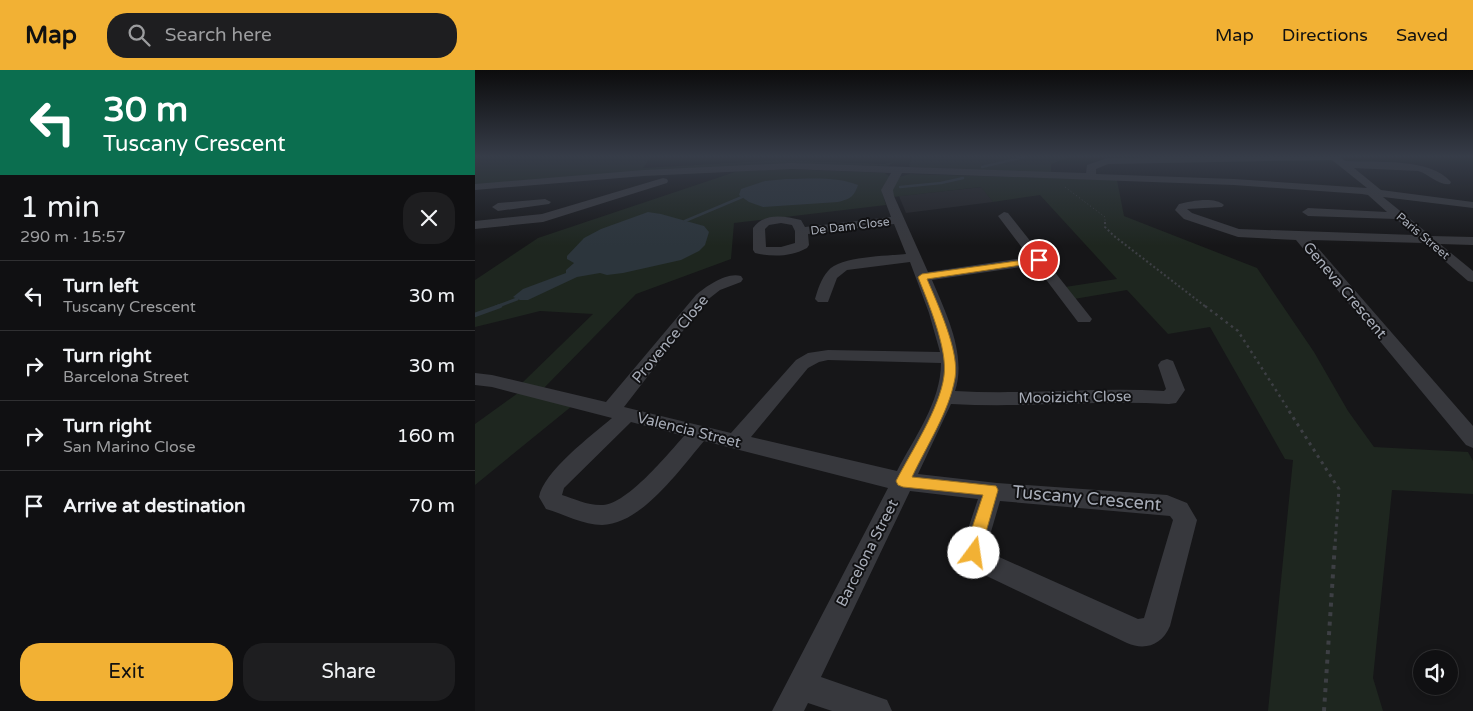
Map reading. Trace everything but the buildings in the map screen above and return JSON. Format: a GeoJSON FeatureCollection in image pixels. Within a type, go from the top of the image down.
{"type":"FeatureCollection","features":[{"type":"Feature","properties":{"kind":"street"},"geometry":{"type":"LineString","coordinates":[[480,224],[543,218],[644,187]]}},
{"type":"Feature","properties":{"kind":"street","name":"Barcelona Street"},"geometry":{"type":"LineString","coordinates":[[795,698],[944,397],[950,377],[943,329],[887,192],[890,187]]}},
{"type":"Feature","properties":{"kind":"street"},"geometry":{"type":"LineString","coordinates":[[1303,187],[1375,192],[1473,205]]}},
{"type":"Feature","properties":{"kind":"street"},"geometry":{"type":"LineString","coordinates":[[1372,187],[1376,190],[1375,192]]}},
{"type":"Feature","properties":{"kind":"street","name":"Paris Street"},"geometry":{"type":"LineString","coordinates":[[1375,192],[1374,194],[1399,216],[1473,278]]}},
{"type":"Feature","properties":{"kind":"street"},"geometry":{"type":"LineString","coordinates":[[480,224],[501,204],[545,202]]}},
{"type":"Feature","properties":{"kind":"street"},"geometry":{"type":"LineString","coordinates":[[1218,205],[1189,204],[1183,206],[1181,210],[1188,216],[1239,234],[1300,236]]}},
{"type":"Feature","properties":{"kind":"street"},"geometry":{"type":"LineString","coordinates":[[1308,212],[1399,216]]}},
{"type":"Feature","properties":{"kind":"street"},"geometry":{"type":"LineString","coordinates":[[1004,216],[1084,319]]}},
{"type":"Feature","properties":{"kind":"street","name":"De Dam Close"},"geometry":{"type":"LineString","coordinates":[[801,231],[898,220]]}},
{"type":"Feature","properties":{"kind":"street","name":"Geneva Crescent"},"geometry":{"type":"LineString","coordinates":[[1300,236],[1473,241]]}},
{"type":"Feature","properties":{"kind":"street","name":"Geneva Crescent"},"geometry":{"type":"LineString","coordinates":[[1300,236],[1473,440]]}},
{"type":"Feature","properties":{"kind":"street"},"geometry":{"type":"LineString","coordinates":[[823,299],[829,278],[838,268],[848,265],[914,257]]}},
{"type":"Feature","properties":{"kind":"street"},"geometry":{"type":"LineString","coordinates":[[922,277],[1039,260]]}},
{"type":"Feature","properties":{"kind":"street","name":"Provence Close"},"geometry":{"type":"LineString","coordinates":[[619,412],[701,298],[715,287],[737,278]]}},
{"type":"Feature","properties":{"kind":"street"},"geometry":{"type":"LineString","coordinates":[[736,442],[802,364],[814,357],[828,355],[948,358]]}},
{"type":"Feature","properties":{"kind":"street","name":"Mooizicht Close"},"geometry":{"type":"LineString","coordinates":[[944,397],[979,399],[1122,395],[1169,398],[1176,390],[1167,365]]}},
{"type":"Feature","properties":{"kind":"street","name":"Valencia Street"},"geometry":{"type":"LineString","coordinates":[[475,379],[491,381],[903,481]]}},
{"type":"Feature","properties":{"kind":"street"},"geometry":{"type":"LineString","coordinates":[[619,412],[556,482],[551,490],[550,497],[554,502],[603,516],[621,512],[641,496],[700,432]]}},
{"type":"Feature","properties":{"kind":"street","name":"Tuscany Crescent"},"geometry":{"type":"LineString","coordinates":[[903,481],[1167,505],[1182,512],[1184,524],[1156,626],[1149,632],[1137,633],[979,560],[973,550],[992,490]]}},
{"type":"Feature","properties":{"kind":"street"},"geometry":{"type":"LineString","coordinates":[[795,698],[876,711]]}},
{"type":"Feature","properties":{"kind":"path"},"geometry":{"type":"LineString","coordinates":[[1065,187],[1105,218],[1105,227],[1114,236],[1238,331],[1339,489],[1324,711]]}},
{"type":"Feature","properties":{"kind":"shaded area"},"geometry":{"type":"Polygon","coordinates":[[[691,187],[885,187],[882,192],[886,205],[734,223],[731,259],[636,294],[543,389],[522,383],[593,314],[540,311],[475,327],[475,280],[538,238],[691,187]]]}},
{"type":"Feature","properties":{"kind":"shaded area"},"geometry":{"type":"Polygon","coordinates":[[[747,187],[857,187],[851,197],[838,202],[763,207],[749,202],[739,195],[741,189],[747,187]]]}},
{"type":"Feature","properties":{"kind":"shaded area"},"geometry":{"type":"Polygon","coordinates":[[[894,187],[1118,187],[1124,216],[1257,268],[1314,352],[1348,411],[1374,447],[1468,452],[1473,461],[1473,494],[1392,490],[1373,678],[1383,711],[1268,711],[1293,460],[1285,459],[1210,327],[1168,334],[1127,290],[1074,299],[1065,287],[1117,279],[1040,195],[993,202],[981,187],[893,197],[892,191],[894,187]]]}},
{"type":"Feature","properties":{"kind":"shaded area"},"geometry":{"type":"Polygon","coordinates":[[[982,187],[993,202],[906,213],[899,196],[982,187]]]}},
{"type":"Feature","properties":{"kind":"shaded area"},"geometry":{"type":"Polygon","coordinates":[[[648,212],[704,226],[709,232],[705,245],[699,251],[681,260],[623,273],[607,275],[600,273],[577,277],[528,300],[520,300],[513,297],[523,289],[566,273],[566,270],[574,263],[567,259],[567,256],[584,238],[601,229],[648,212]]]}},
{"type":"Feature","properties":{"kind":"shaded area"},"geometry":{"type":"Polygon","coordinates":[[[518,393],[572,406],[475,485],[475,424],[518,393]]]}},
{"type":"Feature","properties":{"kind":"waterway"},"geometry":{"type":"LineString","coordinates":[[685,221],[742,197]]}},
{"type":"Feature","properties":{"kind":"waterway"},"geometry":{"type":"LineString","coordinates":[[496,307],[517,299]]}},
{"type":"Feature","properties":{"kind":"waterway"},"geometry":{"type":"LineString","coordinates":[[475,315],[500,306]]}},
{"type":"Feature","properties":{"kind":"route"},"geometry":{"type":"LineString","coordinates":[[974,553],[974,546],[992,490],[903,481],[940,407],[950,377],[947,346],[943,329],[922,277],[1039,260]]}}]}
